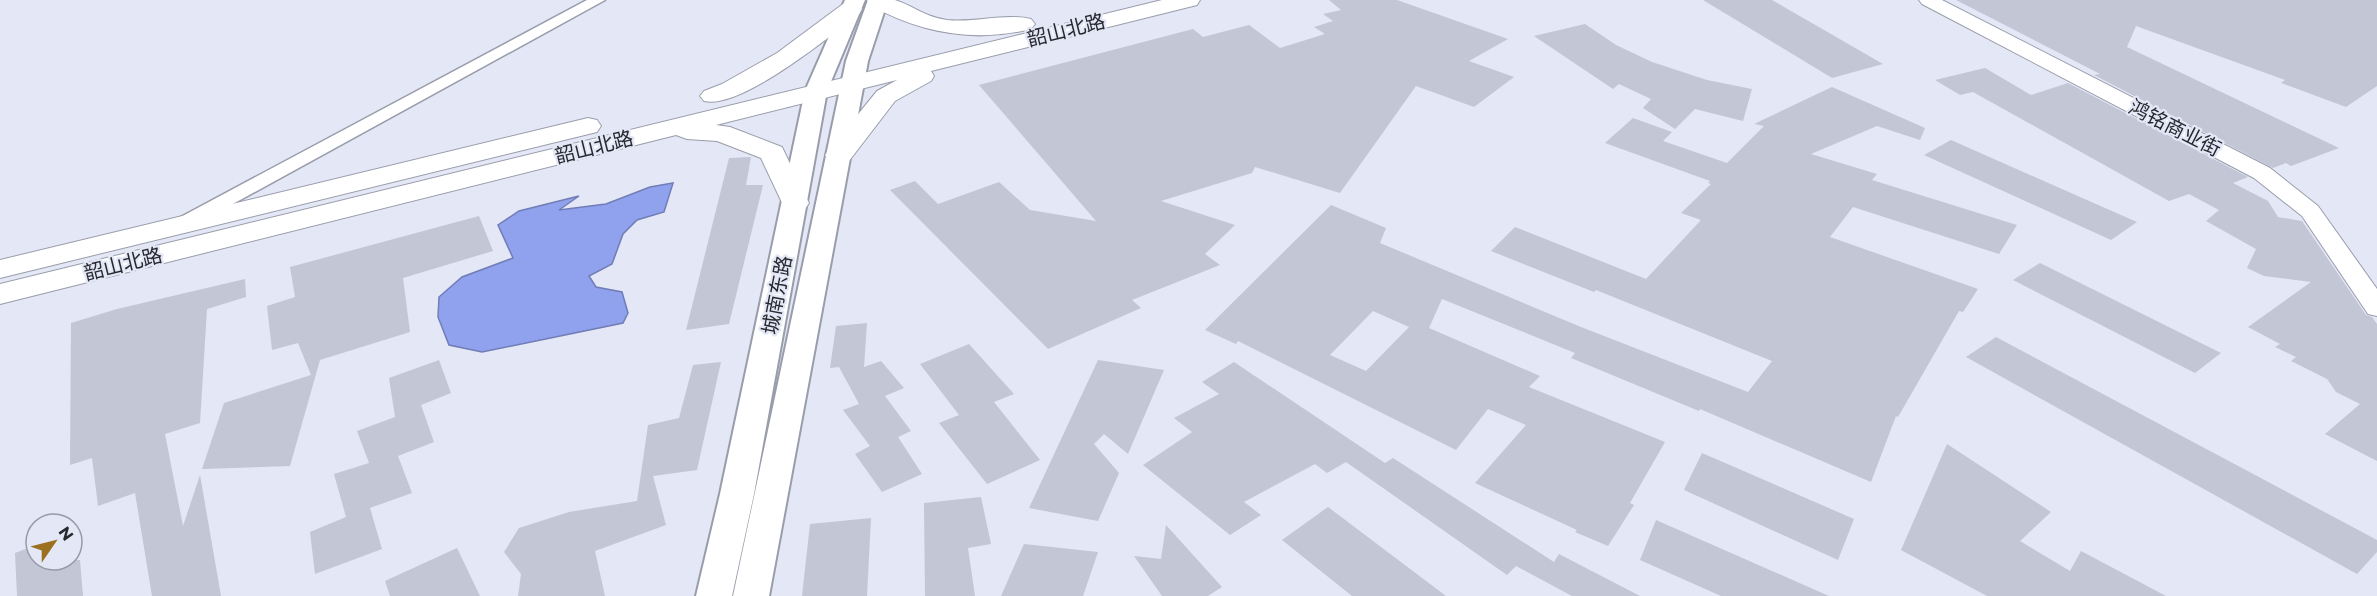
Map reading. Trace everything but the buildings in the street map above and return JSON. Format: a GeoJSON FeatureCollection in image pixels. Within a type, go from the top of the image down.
{"type":"FeatureCollection","features":[{"type":"Feature","properties":{"kind":"main road"},"geometry":{"type":"LineString","coordinates":[[878,0],[905,15],[931,25],[983,28],[1027,23]]}},
{"type":"Feature","properties":{"kind":"main road","name":"城南东路"},"geometry":{"type":"LineString","coordinates":[[751,596],[855,72],[878,0]]}},
{"type":"Feature","properties":{"kind":"main road","name":"韶山北路"},"geometry":{"type":"LineString","coordinates":[[0,269],[713,96],[820,80],[855,72],[1027,23],[1120,0]]}},
{"type":"Feature","properties":{"kind":"main road","name":"韶山北路"},"geometry":{"type":"LineString","coordinates":[[855,72],[958,56],[1189,0]]}},
{"type":"Feature","properties":{"kind":"main road"},"geometry":{"type":"LineString","coordinates":[[713,96],[793,54],[854,2]]}},
{"type":"Feature","properties":{"kind":"main road","name":"城南东路"},"geometry":{"type":"LineString","coordinates":[[714,596],[737,494],[820,80],[854,2]]}},
{"type":"Feature","properties":{"kind":"main road"},"geometry":{"type":"LineString","coordinates":[[839,155],[886,96],[958,56]]}},
{"type":"Feature","properties":{"kind":"main road","name":"韶山北路"},"geometry":{"type":"LineString","coordinates":[[0,294],[662,130],[820,80]]}},
{"type":"Feature","properties":{"kind":"main road"},"geometry":{"type":"LineString","coordinates":[[662,130],[722,133],[772,153],[795,202]]}},
{"type":"Feature","properties":{"kind":"street"},"geometry":{"type":"LineString","coordinates":[[178,226],[598,0]]}},
{"type":"Feature","properties":{"kind":"street","name":"鸿铭商业街"},"geometry":{"type":"LineString","coordinates":[[1928,0],[2262,173],[2310,210],[2377,308]]}},
{"type":"Feature","properties":{"kind":"water"},"geometry":{"type":"Polygon","coordinates":[[[673,183],[664,212],[637,220],[623,234],[612,264],[589,276],[596,287],[622,292],[628,313],[623,323],[482,352],[449,345],[438,317],[439,297],[462,277],[513,258],[498,225],[519,211],[579,196],[559,210],[606,204],[650,187],[673,183]]]}}]}
